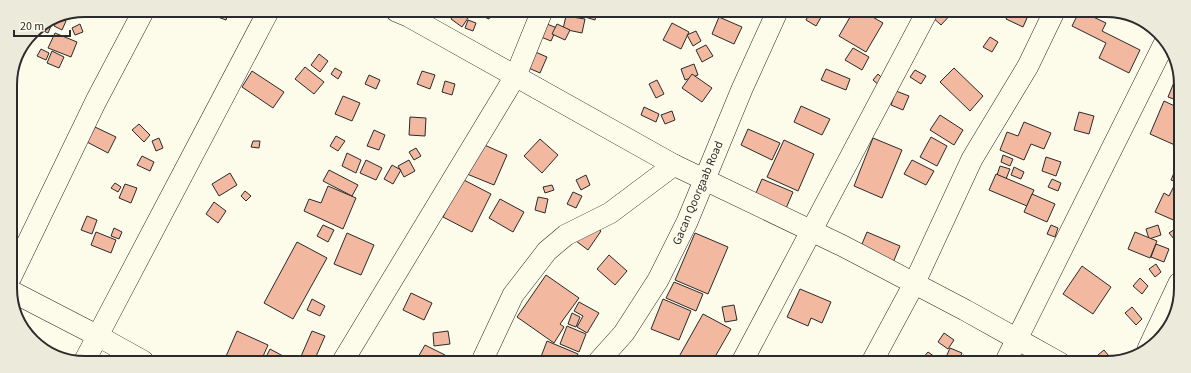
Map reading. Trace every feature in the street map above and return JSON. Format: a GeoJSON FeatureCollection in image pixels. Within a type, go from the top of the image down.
{"type":"FeatureCollection","features":[{"type":"Feature","properties":{"kind":"street"},"geometry":{"type":"LineString","coordinates":[[17,265],[96,100],[140,17]]}},
{"type":"Feature","properties":{"kind":"street"},"geometry":{"type":"LineString","coordinates":[[87,356],[265,17]]}},
{"type":"Feature","properties":{"kind":"street"},"geometry":{"type":"LineString","coordinates":[[414,17],[674,166],[843,246],[1047,356]]}},
{"type":"Feature","properties":{"kind":"street"},"geometry":{"type":"LineString","coordinates":[[346,356],[516,75],[540,17]]}},
{"type":"Feature","properties":{"kind":"street","name":"Gacan Qoorgaab Road"},"geometry":{"type":"LineString","coordinates":[[603,356],[624,333],[658,280],[687,222],[742,89],[775,17]]}},
{"type":"Feature","properties":{"kind":"street"},"geometry":{"type":"LineString","coordinates":[[745,356],[924,17]]}},
{"type":"Feature","properties":{"kind":"street"},"geometry":{"type":"LineString","coordinates":[[875,356],[914,284],[972,159],[1028,66],[1052,17]]}},
{"type":"Feature","properties":{"kind":"street"},"geometry":{"type":"LineString","coordinates":[[1008,356],[1163,47]]}},
{"type":"Feature","properties":{"kind":"street"},"geometry":{"type":"LineString","coordinates":[[484,356],[513,294],[547,252],[566,236],[610,213],[674,166]]}},
{"type":"Feature","properties":{"kind":"street"},"geometry":{"type":"LineString","coordinates":[[1154,336],[1173,293]]}},
{"type":"Feature","properties":{"kind":"street"},"geometry":{"type":"LineString","coordinates":[[17,294],[134,356]]}},
{"type":"Feature","properties":{"kind":"building"},"geometry":{"type":"Polygon","coordinates":[[[218,17],[227,17],[226,20],[218,17]]]}},
{"type":"Feature","properties":{"kind":"building"},"geometry":{"type":"Polygon","coordinates":[[[452,17],[468,18],[462,27],[451,19],[452,17]]]}},
{"type":"Feature","properties":{"kind":"building"},"geometry":{"type":"Polygon","coordinates":[[[566,17],[585,19],[582,33],[563,29],[566,17]]]}},
{"type":"Feature","properties":{"kind":"building"},"geometry":{"type":"Polygon","coordinates":[[[585,17],[596,17],[595,20],[585,17]]]}},
{"type":"Feature","properties":{"kind":"building"},"geometry":{"type":"Polygon","coordinates":[[[719,17],[742,27],[734,44],[712,34],[719,17]]]}},
{"type":"Feature","properties":{"kind":"building"},"geometry":{"type":"Polygon","coordinates":[[[808,17],[821,17],[816,26],[806,20],[808,17]]]}},
{"type":"Feature","properties":{"kind":"building"},"geometry":{"type":"Polygon","coordinates":[[[850,17],[873,17],[883,23],[866,52],[839,36],[850,17]]]}},
{"type":"Feature","properties":{"kind":"building"},"geometry":{"type":"Polygon","coordinates":[[[932,17],[948,17],[941,25],[932,17]]]}},
{"type":"Feature","properties":{"kind":"building"},"geometry":{"type":"Polygon","coordinates":[[[1007,17],[1027,18],[1023,27],[1006,19],[1007,17]]]}},
{"type":"Feature","properties":{"kind":"building"},"geometry":{"type":"Polygon","coordinates":[[[1076,17],[1093,17],[1106,23],[1102,31],[1140,50],[1129,73],[1099,58],[1106,43],[1072,26],[1076,17]]]}},
{"type":"Feature","properties":{"kind":"building"},"geometry":{"type":"Polygon","coordinates":[[[468,20],[476,23],[473,31],[465,28],[468,20]]]}},
{"type":"Feature","properties":{"kind":"building"},"geometry":{"type":"Polygon","coordinates":[[[66,21],[62,30],[54,26],[59,22],[66,21]]]}},
{"type":"Feature","properties":{"kind":"building"},"geometry":{"type":"Polygon","coordinates":[[[542,22],[557,28],[551,41],[536,35],[542,22]]]}},
{"type":"Feature","properties":{"kind":"building"},"geometry":{"type":"Polygon","coordinates":[[[672,23],[689,32],[681,49],[663,40],[672,23]]]}},
{"type":"Feature","properties":{"kind":"building"},"geometry":{"type":"Polygon","coordinates":[[[80,24],[83,32],[75,35],[72,28],[80,24]]]}},
{"type":"Feature","properties":{"kind":"building"},"geometry":{"type":"Polygon","coordinates":[[[557,24],[570,30],[565,40],[552,34],[557,24]]]}},
{"type":"Feature","properties":{"kind":"building"},"geometry":{"type":"Polygon","coordinates":[[[51,26],[48,33],[44,31],[51,26]]]}},
{"type":"Feature","properties":{"kind":"building"},"geometry":{"type":"Polygon","coordinates":[[[696,31],[701,41],[693,46],[687,35],[696,31]]]}},
{"type":"Feature","properties":{"kind":"building"},"geometry":{"type":"Polygon","coordinates":[[[55,33],[77,42],[71,57],[48,48],[55,33]]]}},
{"type":"Feature","properties":{"kind":"building"},"geometry":{"type":"Polygon","coordinates":[[[990,37],[998,42],[992,52],[983,47],[990,37]]]}},
{"type":"Feature","properties":{"kind":"building"},"geometry":{"type":"Polygon","coordinates":[[[706,45],[713,56],[702,62],[696,50],[706,45]]]}},
{"type":"Feature","properties":{"kind":"building"},"geometry":{"type":"Polygon","coordinates":[[[524,47],[547,57],[540,73],[517,63],[524,47]]]}},
{"type":"Feature","properties":{"kind":"building"},"geometry":{"type":"Polygon","coordinates":[[[853,48],[869,57],[862,70],[845,60],[853,48]]]}},
{"type":"Feature","properties":{"kind":"building"},"geometry":{"type":"Polygon","coordinates":[[[41,49],[49,53],[46,60],[37,56],[41,49]]]}},
{"type":"Feature","properties":{"kind":"building"},"geometry":{"type":"Polygon","coordinates":[[[52,51],[64,57],[59,68],[47,63],[52,51]]]}},
{"type":"Feature","properties":{"kind":"building"},"geometry":{"type":"Polygon","coordinates":[[[319,54],[328,61],[320,72],[311,65],[319,54]]]}},
{"type":"Feature","properties":{"kind":"building"},"geometry":{"type":"Polygon","coordinates":[[[694,64],[698,75],[685,80],[681,69],[694,64]]]}},
{"type":"Feature","properties":{"kind":"building"},"geometry":{"type":"Polygon","coordinates":[[[305,67],[324,82],[314,94],[295,79],[305,67]]]}},
{"type":"Feature","properties":{"kind":"building"},"geometry":{"type":"Polygon","coordinates":[[[335,68],[342,72],[338,79],[331,74],[335,68]]]}},
{"type":"Feature","properties":{"kind":"building"},"geometry":{"type":"Polygon","coordinates":[[[954,68],[983,96],[970,111],[940,82],[954,68]]]}},
{"type":"Feature","properties":{"kind":"building"},"geometry":{"type":"Polygon","coordinates":[[[826,69],[850,79],[846,90],[821,80],[826,69]]]}},
{"type":"Feature","properties":{"kind":"building"},"geometry":{"type":"Polygon","coordinates":[[[915,70],[926,76],[921,84],[910,77],[915,70]]]}},
{"type":"Feature","properties":{"kind":"building"},"geometry":{"type":"Polygon","coordinates":[[[252,71],[284,92],[273,108],[242,87],[252,71]]]}},
{"type":"Feature","properties":{"kind":"building"},"geometry":{"type":"Polygon","coordinates":[[[422,71],[435,75],[430,89],[417,84],[422,71]]]}},
{"type":"Feature","properties":{"kind":"building"},"geometry":{"type":"Polygon","coordinates":[[[692,74],[712,88],[702,102],[682,88],[692,74]]]}},
{"type":"Feature","properties":{"kind":"building"},"geometry":{"type":"Polygon","coordinates":[[[878,74],[886,82],[881,87],[873,80],[878,74]]]}},
{"type":"Feature","properties":{"kind":"building"},"geometry":{"type":"Polygon","coordinates":[[[369,75],[380,80],[376,89],[365,84],[369,75]]]}},
{"type":"Feature","properties":{"kind":"building"},"geometry":{"type":"Polygon","coordinates":[[[657,80],[664,94],[656,98],[649,84],[657,80]]]}},
{"type":"Feature","properties":{"kind":"building"},"geometry":{"type":"Polygon","coordinates":[[[445,81],[455,84],[452,95],[442,92],[445,81]]]}},
{"type":"Feature","properties":{"kind":"building"},"geometry":{"type":"Polygon","coordinates":[[[1174,83],[1174,99],[1168,97],[1174,83]]]}},
{"type":"Feature","properties":{"kind":"building"},"geometry":{"type":"Polygon","coordinates":[[[896,91],[909,96],[903,110],[891,105],[896,91]]]}},
{"type":"Feature","properties":{"kind":"building"},"geometry":{"type":"Polygon","coordinates":[[[343,96],[360,103],[352,121],[335,114],[343,96]]]}},
{"type":"Feature","properties":{"kind":"building"},"geometry":{"type":"Polygon","coordinates":[[[1164,101],[1174,106],[1174,145],[1150,134],[1164,101]]]}},
{"type":"Feature","properties":{"kind":"building"},"geometry":{"type":"Polygon","coordinates":[[[801,106],[830,119],[822,135],[794,122],[801,106]]]}},
{"type":"Feature","properties":{"kind":"building"},"geometry":{"type":"Polygon","coordinates":[[[644,107],[659,114],[656,122],[641,115],[644,107]]]}},
{"type":"Feature","properties":{"kind":"building"},"geometry":{"type":"Polygon","coordinates":[[[672,111],[675,120],[665,124],[661,115],[672,111]]]}},
{"type":"Feature","properties":{"kind":"building"},"geometry":{"type":"Polygon","coordinates":[[[1079,112],[1094,116],[1089,134],[1074,130],[1079,112]]]}},
{"type":"Feature","properties":{"kind":"building"},"geometry":{"type":"Polygon","coordinates":[[[940,115],[963,130],[954,145],[930,130],[940,115]]]}},
{"type":"Feature","properties":{"kind":"building"},"geometry":{"type":"Polygon","coordinates":[[[410,117],[426,118],[425,136],[409,135],[410,117]]]}},
{"type":"Feature","properties":{"kind":"building"},"geometry":{"type":"Polygon","coordinates":[[[1024,122],[1051,133],[1044,149],[1031,144],[1024,160],[1000,150],[1007,132],[1018,136],[1024,122]]]}},
{"type":"Feature","properties":{"kind":"building"},"geometry":{"type":"Polygon","coordinates":[[[139,124],[150,135],[144,142],[132,130],[139,124]]]}},
{"type":"Feature","properties":{"kind":"building"},"geometry":{"type":"Polygon","coordinates":[[[95,127],[116,137],[108,153],[87,142],[95,127]]]}},
{"type":"Feature","properties":{"kind":"building"},"geometry":{"type":"Polygon","coordinates":[[[748,129],[780,143],[772,160],[741,145],[748,129]]]}},
{"type":"Feature","properties":{"kind":"building"},"geometry":{"type":"Polygon","coordinates":[[[374,130],[385,135],[379,150],[367,146],[374,130]]]}},
{"type":"Feature","properties":{"kind":"building"},"geometry":{"type":"Polygon","coordinates":[[[336,136],[345,141],[338,151],[330,146],[336,136]]]}},
{"type":"Feature","properties":{"kind":"building"},"geometry":{"type":"Polygon","coordinates":[[[931,137],[947,146],[937,166],[920,157],[931,137]]]}},
{"type":"Feature","properties":{"kind":"building"},"geometry":{"type":"Polygon","coordinates":[[[159,138],[163,148],[156,151],[152,141],[159,138]]]}},
{"type":"Feature","properties":{"kind":"building"},"geometry":{"type":"Polygon","coordinates":[[[873,138],[902,150],[882,198],[854,186],[873,138]]]}},
{"type":"Feature","properties":{"kind":"building"},"geometry":{"type":"Polygon","coordinates":[[[540,139],[558,155],[542,173],[524,156],[540,139]]]}},
{"type":"Feature","properties":{"kind":"building"},"geometry":{"type":"Polygon","coordinates":[[[784,140],[814,154],[798,191],[767,177],[784,140]]]}},
{"type":"Feature","properties":{"kind":"building"},"geometry":{"type":"Polygon","coordinates":[[[253,141],[260,141],[259,148],[251,147],[253,141]]]}},
{"type":"Feature","properties":{"kind":"building"},"geometry":{"type":"Polygon","coordinates":[[[480,143],[507,155],[494,185],[467,174],[480,143]]]}},
{"type":"Feature","properties":{"kind":"building"},"geometry":{"type":"Polygon","coordinates":[[[416,148],[421,156],[414,160],[409,152],[416,148]]]}},
{"type":"Feature","properties":{"kind":"building"},"geometry":{"type":"Polygon","coordinates":[[[347,153],[361,160],[356,173],[342,166],[347,153]]]}},
{"type":"Feature","properties":{"kind":"building"},"geometry":{"type":"Polygon","coordinates":[[[1003,155],[1013,159],[1010,166],[1001,162],[1003,155]]]}},
{"type":"Feature","properties":{"kind":"building"},"geometry":{"type":"Polygon","coordinates":[[[142,156],[154,162],[150,171],[137,165],[142,156]]]}},
{"type":"Feature","properties":{"kind":"building"},"geometry":{"type":"Polygon","coordinates":[[[1046,157],[1061,162],[1056,176],[1042,171],[1046,157]]]}},
{"type":"Feature","properties":{"kind":"building"},"geometry":{"type":"Polygon","coordinates":[[[366,160],[382,168],[376,180],[360,173],[366,160]]]}},
{"type":"Feature","properties":{"kind":"building"},"geometry":{"type":"Polygon","coordinates":[[[409,160],[415,171],[404,177],[398,166],[409,160]]]}},
{"type":"Feature","properties":{"kind":"building"},"geometry":{"type":"Polygon","coordinates":[[[912,160],[934,171],[926,185],[904,174],[912,160]]]}},
{"type":"Feature","properties":{"kind":"building"},"geometry":{"type":"Polygon","coordinates":[[[392,165],[401,170],[393,184],[384,179],[392,165]]]}},
{"type":"Feature","properties":{"kind":"building"},"geometry":{"type":"Polygon","coordinates":[[[1000,166],[1010,169],[1006,179],[997,175],[1000,166]]]}},
{"type":"Feature","properties":{"kind":"building"},"geometry":{"type":"Polygon","coordinates":[[[1014,167],[1024,172],[1021,179],[1011,175],[1014,167]]]}},
{"type":"Feature","properties":{"kind":"building"},"geometry":{"type":"Polygon","coordinates":[[[329,170],[358,185],[352,196],[323,181],[329,170]]]}},
{"type":"Feature","properties":{"kind":"building"},"geometry":{"type":"Polygon","coordinates":[[[230,173],[237,185],[219,196],[212,184],[230,173]]]}},
{"type":"Feature","properties":{"kind":"building"},"geometry":{"type":"Polygon","coordinates":[[[1174,173],[1174,181],[1171,180],[1174,173]]]}},
{"type":"Feature","properties":{"kind":"building"},"geometry":{"type":"Polygon","coordinates":[[[996,174],[1034,190],[1027,206],[989,190],[996,174]]]}},
{"type":"Feature","properties":{"kind":"building"},"geometry":{"type":"Polygon","coordinates":[[[586,175],[590,185],[581,190],[576,180],[586,175]]]}},
{"type":"Feature","properties":{"kind":"building"},"geometry":{"type":"Polygon","coordinates":[[[462,179],[491,194],[472,232],[443,217],[462,179]]]}},
{"type":"Feature","properties":{"kind":"building"},"geometry":{"type":"Polygon","coordinates":[[[762,179],[793,192],[781,220],[750,207],[762,179]]]}},
{"type":"Feature","properties":{"kind":"building"},"geometry":{"type":"Polygon","coordinates":[[[1052,179],[1061,183],[1058,191],[1048,187],[1052,179]]]}},
{"type":"Feature","properties":{"kind":"building"},"geometry":{"type":"Polygon","coordinates":[[[115,183],[121,187],[118,192],[111,188],[115,183]]]}},
{"type":"Feature","properties":{"kind":"building"},"geometry":{"type":"Polygon","coordinates":[[[125,184],[137,188],[131,203],[119,198],[125,184]]]}},
{"type":"Feature","properties":{"kind":"building"},"geometry":{"type":"Polygon","coordinates":[[[552,185],[554,190],[545,193],[543,187],[552,185]]]}},
{"type":"Feature","properties":{"kind":"building"},"geometry":{"type":"Polygon","coordinates":[[[328,186],[356,198],[343,229],[304,211],[309,199],[321,203],[328,186]]]}},
{"type":"Feature","properties":{"kind":"building"},"geometry":{"type":"Polygon","coordinates":[[[1174,186],[1174,220],[1155,212],[1164,193],[1169,196],[1174,186]]]}},
{"type":"Feature","properties":{"kind":"building"},"geometry":{"type":"Polygon","coordinates":[[[245,191],[251,196],[246,201],[241,196],[245,191]]]}},
{"type":"Feature","properties":{"kind":"building"},"geometry":{"type":"Polygon","coordinates":[[[573,192],[582,196],[576,208],[567,204],[573,192]]]}},
{"type":"Feature","properties":{"kind":"building"},"geometry":{"type":"Polygon","coordinates":[[[1032,194],[1055,204],[1047,222],[1024,212],[1032,194]]]}},
{"type":"Feature","properties":{"kind":"building"},"geometry":{"type":"Polygon","coordinates":[[[538,197],[548,199],[545,213],[535,210],[538,197]]]}},
{"type":"Feature","properties":{"kind":"building"},"geometry":{"type":"Polygon","coordinates":[[[500,199],[524,212],[513,232],[489,218],[500,199]]]}},
{"type":"Feature","properties":{"kind":"building"},"geometry":{"type":"Polygon","coordinates":[[[214,202],[226,211],[218,223],[206,214],[214,202]]]}},
{"type":"Feature","properties":{"kind":"building"},"geometry":{"type":"Polygon","coordinates":[[[87,216],[97,220],[92,234],[81,230],[87,216]]]}},
{"type":"Feature","properties":{"kind":"building"},"geometry":{"type":"Polygon","coordinates":[[[586,220],[601,231],[588,250],[572,238],[586,220]]]}},
{"type":"Feature","properties":{"kind":"building"},"geometry":{"type":"Polygon","coordinates":[[[323,225],[334,230],[328,242],[317,236],[323,225]]]}},
{"type":"Feature","properties":{"kind":"building"},"geometry":{"type":"Polygon","coordinates":[[[1051,225],[1058,228],[1055,237],[1047,234],[1051,225]]]}},
{"type":"Feature","properties":{"kind":"building"},"geometry":{"type":"Polygon","coordinates":[[[1158,225],[1161,235],[1149,239],[1146,229],[1158,225]]]}},
{"type":"Feature","properties":{"kind":"building"},"geometry":{"type":"Polygon","coordinates":[[[114,228],[122,232],[119,239],[111,236],[114,228]]]}},
{"type":"Feature","properties":{"kind":"building"},"geometry":{"type":"Polygon","coordinates":[[[1174,230],[1174,239],[1169,233],[1174,230]]]}},
{"type":"Feature","properties":{"kind":"building"},"geometry":{"type":"Polygon","coordinates":[[[96,232],[116,240],[111,253],[91,245],[96,232]]]}},
{"type":"Feature","properties":{"kind":"building"},"geometry":{"type":"Polygon","coordinates":[[[867,232],[900,246],[887,277],[854,263],[867,232]]]}},
{"type":"Feature","properties":{"kind":"building"},"geometry":{"type":"Polygon","coordinates":[[[1135,232],[1157,241],[1150,258],[1128,249],[1135,232]]]}},
{"type":"Feature","properties":{"kind":"building"},"geometry":{"type":"Polygon","coordinates":[[[347,233],[374,245],[361,275],[334,264],[347,233]]]}},
{"type":"Feature","properties":{"kind":"building"},"geometry":{"type":"Polygon","coordinates":[[[695,233],[728,247],[708,294],[675,280],[695,233]]]}},
{"type":"Feature","properties":{"kind":"building"},"geometry":{"type":"Polygon","coordinates":[[[297,242],[327,258],[293,319],[264,303],[297,242]]]}},
{"type":"Feature","properties":{"kind":"building"},"geometry":{"type":"Polygon","coordinates":[[[1156,244],[1169,249],[1164,262],[1151,257],[1156,244]]]}},
{"type":"Feature","properties":{"kind":"building"},"geometry":{"type":"Polygon","coordinates":[[[609,255],[627,271],[615,285],[597,269],[609,255]]]}},
{"type":"Feature","properties":{"kind":"building"},"geometry":{"type":"Polygon","coordinates":[[[1156,264],[1161,272],[1155,277],[1149,269],[1156,264]]]}},
{"type":"Feature","properties":{"kind":"building"},"geometry":{"type":"Polygon","coordinates":[[[1082,266],[1111,287],[1093,314],[1063,294],[1082,266]]]}},
{"type":"Feature","properties":{"kind":"building"},"geometry":{"type":"Polygon","coordinates":[[[546,275],[579,298],[560,324],[564,327],[554,343],[517,317],[546,275]]]}},
{"type":"Feature","properties":{"kind":"building"},"geometry":{"type":"Polygon","coordinates":[[[1140,278],[1148,286],[1142,294],[1133,286],[1140,278]]]}},
{"type":"Feature","properties":{"kind":"building"},"geometry":{"type":"Polygon","coordinates":[[[674,282],[703,294],[696,311],[666,298],[674,282]]]}},
{"type":"Feature","properties":{"kind":"building"},"geometry":{"type":"Polygon","coordinates":[[[800,289],[831,302],[822,323],[811,318],[808,326],[787,317],[800,289]]]}},
{"type":"Feature","properties":{"kind":"building"},"geometry":{"type":"Polygon","coordinates":[[[411,293],[432,303],[424,320],[403,310],[411,293]]]}},
{"type":"Feature","properties":{"kind":"building"},"geometry":{"type":"Polygon","coordinates":[[[312,299],[325,306],[320,316],[307,310],[312,299]]]}},
{"type":"Feature","properties":{"kind":"building"},"geometry":{"type":"Polygon","coordinates":[[[663,299],[691,311],[679,340],[651,329],[663,299]]]}},
{"type":"Feature","properties":{"kind":"building"},"geometry":{"type":"Polygon","coordinates":[[[579,302],[599,313],[587,333],[577,327],[583,316],[574,311],[579,302]]]}},
{"type":"Feature","properties":{"kind":"building"},"geometry":{"type":"Polygon","coordinates":[[[734,305],[737,320],[725,322],[722,307],[734,305]]]}},
{"type":"Feature","properties":{"kind":"building"},"geometry":{"type":"Polygon","coordinates":[[[1132,307],[1142,319],[1136,325],[1125,313],[1132,307]]]}},
{"type":"Feature","properties":{"kind":"building"},"geometry":{"type":"Polygon","coordinates":[[[572,313],[580,317],[576,327],[568,324],[572,313]]]}},
{"type":"Feature","properties":{"kind":"building"},"geometry":{"type":"Polygon","coordinates":[[[703,314],[731,329],[715,356],[679,356],[703,314]]]}},
{"type":"Feature","properties":{"kind":"building"},"geometry":{"type":"Polygon","coordinates":[[[567,326],[586,334],[579,352],[560,344],[567,326]]]}},
{"type":"Feature","properties":{"kind":"building"},"geometry":{"type":"Polygon","coordinates":[[[237,331],[268,345],[263,356],[226,356],[237,331]]]}},
{"type":"Feature","properties":{"kind":"building"},"geometry":{"type":"Polygon","coordinates":[[[312,331],[325,336],[316,356],[301,356],[312,331]]]}},
{"type":"Feature","properties":{"kind":"building"},"geometry":{"type":"Polygon","coordinates":[[[448,331],[450,344],[434,346],[433,333],[448,331]]]}},
{"type":"Feature","properties":{"kind":"building"},"geometry":{"type":"Polygon","coordinates":[[[944,333],[954,340],[948,349],[938,342],[944,333]]]}},
{"type":"Feature","properties":{"kind":"building"},"geometry":{"type":"Polygon","coordinates":[[[547,341],[578,354],[577,356],[541,356],[547,341]]]}},
{"type":"Feature","properties":{"kind":"building"},"geometry":{"type":"Polygon","coordinates":[[[425,345],[445,355],[444,356],[419,356],[425,345]]]}},
{"type":"Feature","properties":{"kind":"building"},"geometry":{"type":"Polygon","coordinates":[[[950,348],[962,353],[961,356],[947,356],[950,348]]]}},
{"type":"Feature","properties":{"kind":"building"},"geometry":{"type":"Polygon","coordinates":[[[270,349],[283,356],[266,356],[270,349]]]}},
{"type":"Feature","properties":{"kind":"building"},"geometry":{"type":"Polygon","coordinates":[[[1104,350],[1109,356],[1097,356],[1104,350]]]}},
{"type":"Feature","properties":{"kind":"building"},"geometry":{"type":"Polygon","coordinates":[[[928,352],[934,356],[925,356],[928,352]]]}}]}
